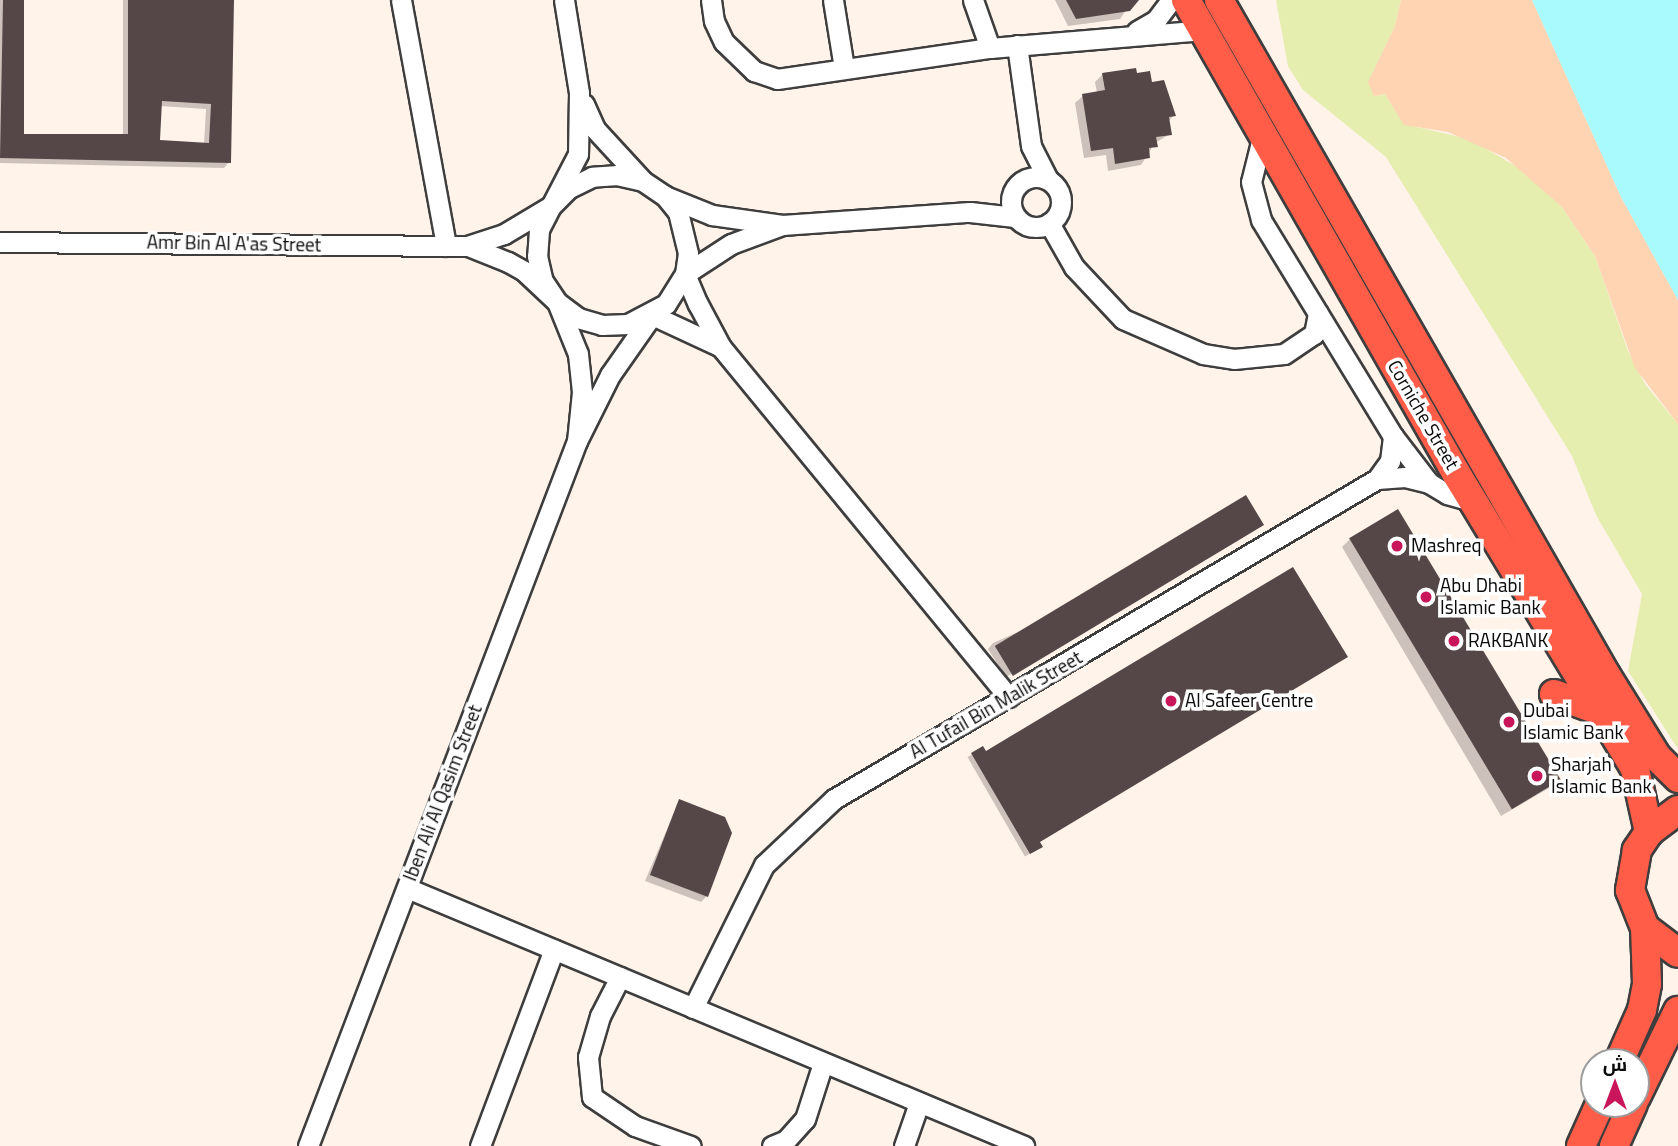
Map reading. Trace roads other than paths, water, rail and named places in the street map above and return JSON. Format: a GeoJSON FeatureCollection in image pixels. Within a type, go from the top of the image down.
{"type":"FeatureCollection","features":[{"type":"Feature","properties":{"kind":"highway","name":"Corniche Street"},"geometry":{"type":"LineString","coordinates":[[1186,0],[1472,500],[1635,769],[1648,832]]}},
{"type":"Feature","properties":{"kind":"highway","name":"Corniche Street"},"geometry":{"type":"LineString","coordinates":[[1219,0],[1606,675],[1657,757],[1678,778]]}},
{"type":"Feature","properties":{"kind":"highway"},"geometry":{"type":"LineString","coordinates":[[1554,694],[1598,710]]}},
{"type":"Feature","properties":{"kind":"highway"},"geometry":{"type":"LineString","coordinates":[[1625,1048],[1642,1010],[1647,984],[1645,928],[1630,890],[1634,860],[1648,832],[1678,810]]}},
{"type":"Feature","properties":{"kind":"highway"},"geometry":{"type":"LineString","coordinates":[[1645,928],[1678,953]]}},
{"type":"Feature","properties":{"kind":"highway"},"geometry":{"type":"LineString","coordinates":[[1650,1068],[1678,1011]]}},
{"type":"Feature","properties":{"kind":"highway"},"geometry":{"type":"LineString","coordinates":[[1650,1077],[1678,1047]]}},
{"type":"Feature","properties":{"kind":"highway"},"geometry":{"type":"LineString","coordinates":[[1581,1146],[1594,1118]]}},
{"type":"Feature","properties":{"kind":"highway"},"geometry":{"type":"LineString","coordinates":[[1614,1146],[1627,1118]]}},
{"type":"Feature","properties":{"kind":"street"},"geometry":{"type":"LineString","coordinates":[[401,0],[446,246]]}},
{"type":"Feature","properties":{"kind":"street"},"geometry":{"type":"LineString","coordinates":[[564,0],[579,93],[578,154],[539,230],[537,256],[543,281],[557,302],[578,318],[603,325],[628,324],[652,315],[671,297],[685,274],[731,244],[782,225]]}},
{"type":"Feature","properties":{"kind":"street"},"geometry":{"type":"LineString","coordinates":[[711,0],[720,36],[754,71],[776,79],[990,48],[1203,30]]}},
{"type":"Feature","properties":{"kind":"street"},"geometry":{"type":"LineString","coordinates":[[717,0],[730,36],[755,60],[772,69],[808,73]]}},
{"type":"Feature","properties":{"kind":"street"},"geometry":{"type":"LineString","coordinates":[[833,0],[844,68]]}},
{"type":"Feature","properties":{"kind":"street"},"geometry":{"type":"LineString","coordinates":[[973,0],[990,48]]}},
{"type":"Feature","properties":{"kind":"street"},"geometry":{"type":"LineString","coordinates":[[1133,34],[1156,20],[1171,0]]}},
{"type":"Feature","properties":{"kind":"street"},"geometry":{"type":"LineString","coordinates":[[579,93],[595,129],[643,181],[665,196],[712,215],[782,225],[970,212],[1015,217],[1035,227],[1049,223],[1061,204],[1056,186],[1048,179],[1031,146],[1017,45]]}},
{"type":"Feature","properties":{"kind":"street"},"geometry":{"type":"LineString","coordinates":[[1263,134],[1252,169],[1256,208],[1393,436],[1429,483]]}},
{"type":"Feature","properties":{"kind":"street"},"geometry":{"type":"LineString","coordinates":[[1015,217],[1015,188],[1031,146]]}},
{"type":"Feature","properties":{"kind":"street"},"geometry":{"type":"LineString","coordinates":[[551,206],[569,188],[592,177],[618,175],[643,181]]}},
{"type":"Feature","properties":{"kind":"street"},"geometry":{"type":"LineString","coordinates":[[970,212],[1032,177],[1048,179]]}},
{"type":"Feature","properties":{"kind":"street"},"geometry":{"type":"LineString","coordinates":[[665,196],[686,232],[685,274],[721,347],[1009,697]]}},
{"type":"Feature","properties":{"kind":"street","name":"Amr Bin Al A'as Street"},"geometry":{"type":"LineString","coordinates":[[0,242],[468,246],[505,234],[551,206]]}},
{"type":"Feature","properties":{"kind":"street"},"geometry":{"type":"LineString","coordinates":[[1049,223],[1073,267],[1093,291],[1123,318],[1167,341],[1234,359],[1268,359],[1304,342],[1314,334],[1318,313]]}},
{"type":"Feature","properties":{"kind":"street","name":"Amr Bin Al A'as Street"},"geometry":{"type":"LineString","coordinates":[[468,246],[516,266],[557,302]]}},
{"type":"Feature","properties":{"kind":"street","name":"Iben Ali Al Qasim Street"},"geometry":{"type":"LineString","coordinates":[[557,302],[581,371],[577,441]]}},
{"type":"Feature","properties":{"kind":"street"},"geometry":{"type":"LineString","coordinates":[[652,315],[721,347]]}},
{"type":"Feature","properties":{"kind":"street","name":"Iben Ali Al Qasim Street"},"geometry":{"type":"LineString","coordinates":[[308,1146],[577,441],[610,374],[652,315]]}},
{"type":"Feature","properties":{"kind":"street"},"geometry":{"type":"LineString","coordinates":[[1304,342],[1338,346]]}},
{"type":"Feature","properties":{"kind":"street"},"geometry":{"type":"LineString","coordinates":[[1377,479],[1390,461],[1393,436]]}},
{"type":"Feature","properties":{"kind":"street"},"geometry":{"type":"LineString","coordinates":[[1377,479],[1405,477],[1429,483],[1447,494],[1472,500]]}},
{"type":"Feature","properties":{"kind":"street","name":"Al Tufail Bin Malik Street"},"geometry":{"type":"LineString","coordinates":[[693,1008],[746,894],[764,865],[796,830],[834,799],[1377,479]]}},
{"type":"Feature","properties":{"kind":"street"},"geometry":{"type":"LineString","coordinates":[[407,888],[1024,1146]]}},
{"type":"Feature","properties":{"kind":"street"},"geometry":{"type":"LineString","coordinates":[[480,1146],[554,949]]}},
{"type":"Feature","properties":{"kind":"street"},"geometry":{"type":"LineString","coordinates":[[620,977],[600,1016],[588,1057],[592,1097],[635,1126],[690,1146]]}},
{"type":"Feature","properties":{"kind":"street"},"geometry":{"type":"LineString","coordinates":[[772,1146],[786,1140],[805,1119],[822,1063]]}},
{"type":"Feature","properties":{"kind":"street"},"geometry":{"type":"LineString","coordinates":[[904,1146],[919,1103]]}},
{"type":"Feature","properties":{"kind":"water"},"geometry":{"type":"Polygon","coordinates":[[[1532,0],[1678,0],[1678,300],[1621,197],[1532,0]]]}},
{"type":"Feature","properties":{"kind":"place","name":"Mashreq"},"geometry":{"type":"Point","coordinates":[1397,546]}},
{"type":"Feature","properties":{"kind":"place","name":"Abu Dhabi Islamic Bank"},"geometry":{"type":"Point","coordinates":[1426,597]}},
{"type":"Feature","properties":{"kind":"place","name":"RAKBANK"},"geometry":{"type":"Point","coordinates":[1454,641]}},
{"type":"Feature","properties":{"kind":"place","name":"Al Safeer Centre"},"geometry":{"type":"Point","coordinates":[1171,701]}},
{"type":"Feature","properties":{"kind":"place","name":"Dubai Islamic Bank"},"geometry":{"type":"Point","coordinates":[1509,722]}},
{"type":"Feature","properties":{"kind":"place","name":"Sharjah Islamic Bank"},"geometry":{"type":"Point","coordinates":[1537,776]}}]}
